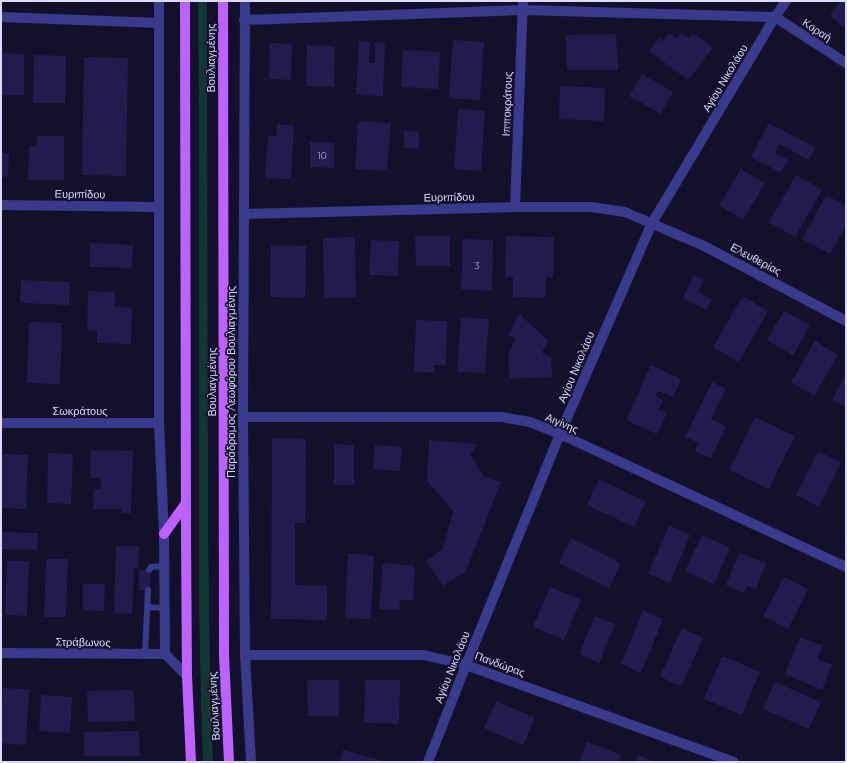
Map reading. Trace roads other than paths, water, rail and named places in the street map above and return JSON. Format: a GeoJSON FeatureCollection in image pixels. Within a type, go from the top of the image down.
{"type":"FeatureCollection","features":[{"type":"Feature","properties":{"kind":"main road"},"geometry":{"type":"LineString","coordinates":[[185,1],[187,676],[191,762]]}},
{"type":"Feature","properties":{"kind":"main road","name":"Βουλιαγμένης"},"geometry":{"type":"LineString","coordinates":[[223,1],[224,655],[229,762]]}},
{"type":"Feature","properties":{"kind":"main road"},"geometry":{"type":"LineString","coordinates":[[164,534],[186,503]]}},
{"type":"Feature","properties":{"kind":"street"},"geometry":{"type":"LineString","coordinates":[[159,1],[159,423],[164,534],[165,654],[187,676]]}},
{"type":"Feature","properties":{"kind":"street","name":"Παράδρομος Λεωφόρου Βουλιαγμένης"},"geometry":{"type":"LineString","coordinates":[[245,1],[243,417],[245,655],[251,762]]}},
{"type":"Feature","properties":{"kind":"street","name":"Αγίου Νικολάου"},"geometry":{"type":"LineString","coordinates":[[428,762],[560,434],[652,223],[786,1]]}},
{"type":"Feature","properties":{"kind":"street"},"geometry":{"type":"LineString","coordinates":[[244,20],[523,6],[775,17]]}},
{"type":"Feature","properties":{"kind":"street","name":"Ιπποκράτους"},"geometry":{"type":"LineString","coordinates":[[514,207],[523,6]]}},
{"type":"Feature","properties":{"kind":"street"},"geometry":{"type":"LineString","coordinates":[[1,17],[159,23]]}},
{"type":"Feature","properties":{"kind":"street","name":"Κοραή"},"geometry":{"type":"LineString","coordinates":[[775,17],[846,63]]}},
{"type":"Feature","properties":{"kind":"street","name":"Ευριπίδου"},"geometry":{"type":"LineString","coordinates":[[1,205],[159,207]]}},
{"type":"Feature","properties":{"kind":"street","name":"Ευριπίδου"},"geometry":{"type":"LineString","coordinates":[[244,214],[514,207],[591,207],[625,212],[652,223]]}},
{"type":"Feature","properties":{"kind":"street","name":"Ελευθερίας"},"geometry":{"type":"LineString","coordinates":[[652,223],[704,246],[846,321]]}},
{"type":"Feature","properties":{"kind":"street","name":"Αιγίνης"},"geometry":{"type":"LineString","coordinates":[[243,417],[502,417],[530,422],[560,434],[846,567]]}},
{"type":"Feature","properties":{"kind":"street","name":"Σωκράτους"},"geometry":{"type":"LineString","coordinates":[[1,423],[159,423]]}},
{"type":"Feature","properties":{"kind":"street","name":"Στράβωνος"},"geometry":{"type":"LineString","coordinates":[[1,653],[165,654]]}},
{"type":"Feature","properties":{"kind":"street","name":"Πανδώρας"},"geometry":{"type":"LineString","coordinates":[[245,655],[424,655],[466,665],[734,762]]}},
{"type":"Feature","properties":{"kind":"lane"},"geometry":{"type":"LineString","coordinates":[[149,570],[151,567],[164,566]]}},
{"type":"Feature","properties":{"kind":"lane"},"geometry":{"type":"LineString","coordinates":[[145,654],[148,590]]}},
{"type":"Feature","properties":{"kind":"lane"},"geometry":{"type":"LineString","coordinates":[[147,607],[164,608]]}}]}
